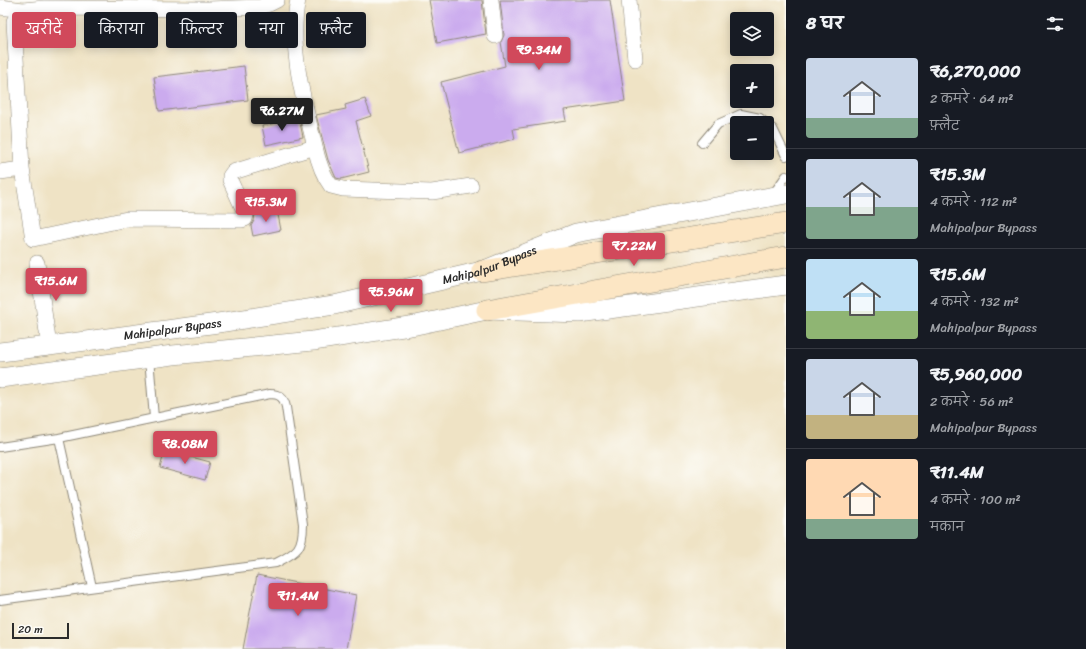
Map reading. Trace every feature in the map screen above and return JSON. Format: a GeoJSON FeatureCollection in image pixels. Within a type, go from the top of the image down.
{"type":"FeatureCollection","features":[{"type":"Feature","properties":{"kind":"main road"},"geometry":{"type":"LineString","coordinates":[[482,272],[786,223]]}},
{"type":"Feature","properties":{"kind":"main road"},"geometry":{"type":"LineString","coordinates":[[487,310],[786,257]]}},
{"type":"Feature","properties":{"kind":"street"},"geometry":{"type":"LineString","coordinates":[[0,7],[23,10],[44,8],[260,7],[277,0]]}},
{"type":"Feature","properties":{"kind":"street"},"geometry":{"type":"LineString","coordinates":[[298,0],[296,8],[294,42],[301,86],[319,164],[325,178],[331,186],[343,189],[432,192],[471,186]]}},
{"type":"Feature","properties":{"kind":"street"},"geometry":{"type":"LineString","coordinates":[[491,0],[495,36]]}},
{"type":"Feature","properties":{"kind":"street"},"geometry":{"type":"LineString","coordinates":[[629,0],[636,59]]}},
{"type":"Feature","properties":{"kind":"street"},"geometry":{"type":"LineString","coordinates":[[23,10],[14,21],[22,169],[33,239],[127,219],[246,219],[246,215],[230,180],[230,176],[233,172],[315,147]]}},
{"type":"Feature","properties":{"kind":"street"},"geometry":{"type":"LineString","coordinates":[[0,172],[22,169]]}},
{"type":"Feature","properties":{"kind":"street","name":"Mahipalpur Bypass"},"geometry":{"type":"LineString","coordinates":[[0,352],[218,323],[334,305],[482,272],[576,233],[779,196]]}},
{"type":"Feature","properties":{"kind":"street"},"geometry":{"type":"LineString","coordinates":[[37,263],[49,346]]}},
{"type":"Feature","properties":{"kind":"street","name":"Mahipalpur Bypass"},"geometry":{"type":"LineString","coordinates":[[0,378],[149,358],[313,342],[416,325],[487,310],[579,313],[786,285]]}},
{"type":"Feature","properties":{"kind":"lane"},"geometry":{"type":"LineString","coordinates":[[736,116],[741,114],[750,116]]}},
{"type":"Feature","properties":{"kind":"lane"},"geometry":{"type":"LineString","coordinates":[[702,143],[718,124],[730,119]]}},
{"type":"Feature","properties":{"kind":"lane"},"geometry":{"type":"LineString","coordinates":[[774,131],[786,156]]}},
{"type":"Feature","properties":{"kind":"lane"},"geometry":{"type":"LineString","coordinates":[[779,196],[786,176]]}},
{"type":"Feature","properties":{"kind":"lane"},"geometry":{"type":"LineString","coordinates":[[149,358],[154,418]]}},
{"type":"Feature","properties":{"kind":"lane"},"geometry":{"type":"LineString","coordinates":[[0,447],[59,438],[270,394],[281,396],[286,407],[303,524],[301,545],[294,552],[276,563],[0,600]]}},
{"type":"Feature","properties":{"kind":"lane"},"geometry":{"type":"LineString","coordinates":[[59,438],[92,587]]}},
{"type":"Feature","properties":{"kind":"building"},"geometry":{"type":"Polygon","coordinates":[[[429,0],[482,0],[486,34],[437,43],[429,0]]]}},
{"type":"Feature","properties":{"kind":"building"},"geometry":{"type":"Polygon","coordinates":[[[500,0],[610,0],[625,101],[564,110],[566,121],[513,129],[515,139],[459,153],[441,82],[505,66],[501,42],[504,35],[500,0]]]}},
{"type":"Feature","properties":{"kind":"building"},"geometry":{"type":"Polygon","coordinates":[[[244,66],[248,100],[159,111],[154,77],[244,66]]]}},
{"type":"Feature","properties":{"kind":"building"},"geometry":{"type":"Polygon","coordinates":[[[365,99],[371,116],[356,121],[369,172],[341,179],[336,178],[328,160],[316,115],[346,109],[345,105],[365,99]]]}},
{"type":"Feature","properties":{"kind":"building"},"geometry":{"type":"Polygon","coordinates":[[[299,118],[303,137],[266,145],[262,126],[299,118]]]}},
{"type":"Feature","properties":{"kind":"building"},"geometry":{"type":"Polygon","coordinates":[[[277,210],[281,230],[253,236],[251,226],[254,221],[255,214],[277,210]]]}},
{"type":"Feature","properties":{"kind":"building"},"geometry":{"type":"Polygon","coordinates":[[[165,450],[210,462],[205,480],[160,468],[165,450]]]}},
{"type":"Feature","properties":{"kind":"building"},"geometry":{"type":"Polygon","coordinates":[[[257,575],[356,595],[346,649],[243,649],[257,575]]]}}]}
